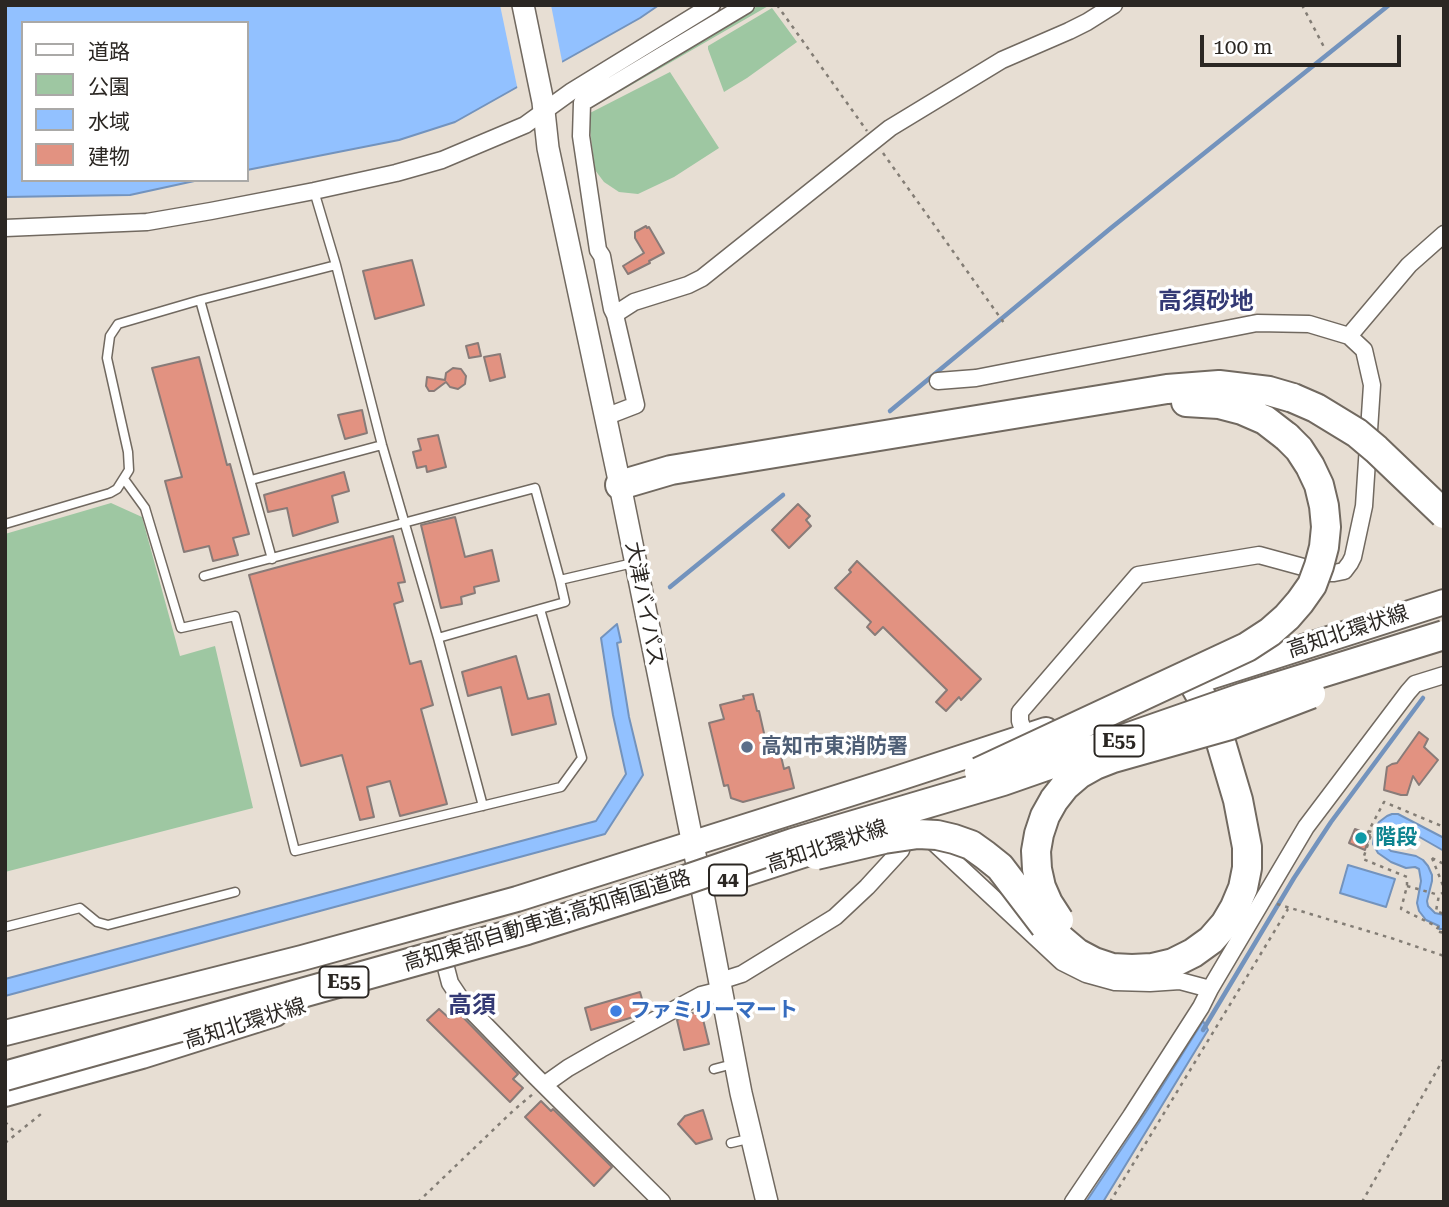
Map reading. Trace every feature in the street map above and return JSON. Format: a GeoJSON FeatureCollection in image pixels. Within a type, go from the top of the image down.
{"type":"FeatureCollection","features":[{"type":"Feature","properties":{"kind":"highway"},"geometry":{"type":"LineString","coordinates":[[620,485],[671,470],[1167,389],[1219,385],[1269,391],[1316,408],[1357,433],[1444,514]]}},
{"type":"Feature","properties":{"kind":"highway"},"geometry":{"type":"LineString","coordinates":[[620,485],[673,483],[1170,402],[1208,402],[1242,410],[1265,420],[1287,436],[1310,466],[1324,506],[1326,527],[1320,566],[1312,585],[1300,602],[1270,632],[1219,661],[993,767],[793,843]]}},
{"type":"Feature","properties":{"kind":"highway","name":"高知東部自動車道;高知南国道路"},"geometry":{"type":"LineString","coordinates":[[5,1076],[692,885],[793,843],[1003,781],[1244,697],[1444,635]]}},
{"type":"Feature","properties":{"kind":"highway"},"geometry":{"type":"LineString","coordinates":[[1052,923],[1037,869],[1038,834],[1054,800],[1079,774],[1113,758],[1240,721],[1444,644]]}},
{"type":"Feature","properties":{"kind":"highway"},"geometry":{"type":"LineString","coordinates":[[692,885],[884,839],[918,834],[937,835],[971,845],[985,855],[1052,923],[1093,946],[1112,953],[1133,955],[1155,953],[1174,947],[1192,937],[1219,910],[1228,892],[1232,871],[1230,827],[1207,722],[1193,682]]}},
{"type":"Feature","properties":{"kind":"main road","name":"大津バイパス"},"geometry":{"type":"LineString","coordinates":[[523,5],[544,107],[548,148],[620,485],[692,844],[692,885],[721,985],[736,1064],[742,1141],[768,1202]]}},
{"type":"Feature","properties":{"kind":"main road","name":"高知北環状線"},"geometry":{"type":"LineString","coordinates":[[5,1094],[142,1056],[310,1003],[429,948],[517,899],[1444,602]]}},
{"type":"Feature","properties":{"kind":"main road","name":"高知北環状線"},"geometry":{"type":"LineString","coordinates":[[5,1032],[302,958],[429,948],[692,885],[911,819],[1444,644]]}},
{"type":"Feature","properties":{"kind":"street"},"geometry":{"type":"LineString","coordinates":[[5,228],[147,222],[314,191],[442,160],[525,125],[544,107],[712,5]]}},
{"type":"Feature","properties":{"kind":"street"},"geometry":{"type":"LineString","coordinates":[[605,417],[636,405],[615,315],[611,309],[602,256],[598,250],[580,136],[582,103],[746,5]]}},
{"type":"Feature","properties":{"kind":"street"},"geometry":{"type":"LineString","coordinates":[[615,315],[634,302],[702,278],[874,140],[921,108],[1002,60],[1069,31],[1114,5]]}},
{"type":"Feature","properties":{"kind":"street"},"geometry":{"type":"LineString","coordinates":[[1349,336],[1409,265],[1444,234]]}},
{"type":"Feature","properties":{"kind":"street"},"geometry":{"type":"LineString","coordinates":[[938,381],[976,378],[1257,323],[1308,324],[1349,336],[1364,350],[1372,385],[1364,506],[1350,563],[1344,571],[1325,573],[1259,555],[1138,575],[1020,712],[1020,721],[1039,776]]}},
{"type":"Feature","properties":{"kind":"street"},"geometry":{"type":"LineString","coordinates":[[1073,1202],[1194,1018],[1306,827],[1415,684],[1444,676]]}},
{"type":"Feature","properties":{"kind":"street"},"geometry":{"type":"LineString","coordinates":[[893,780],[900,803],[924,834],[1062,962],[1086,974],[1115,982],[1180,981],[1210,989]]}},
{"type":"Feature","properties":{"kind":"street"},"geometry":{"type":"LineString","coordinates":[[544,1085],[568,1068],[742,974],[835,917],[901,850],[911,819]]}},
{"type":"Feature","properties":{"kind":"street"},"geometry":{"type":"LineString","coordinates":[[429,948],[462,1001],[662,1202]]}},
{"type":"Feature","properties":{"kind":"lane"},"geometry":{"type":"LineString","coordinates":[[314,191],[483,806]]}},
{"type":"Feature","properties":{"kind":"lane"},"geometry":{"type":"LineString","coordinates":[[5,524],[110,493],[117,489],[124,479],[129,470],[128,452],[107,358],[110,335],[118,324],[336,265]]}},
{"type":"Feature","properties":{"kind":"lane"},"geometry":{"type":"LineString","coordinates":[[200,300],[272,559]]}},
{"type":"Feature","properties":{"kind":"lane"},"geometry":{"type":"LineString","coordinates":[[251,480],[382,445]]}},
{"type":"Feature","properties":{"kind":"lane"},"geometry":{"type":"LineString","coordinates":[[124,479],[145,508],[181,628],[235,616],[295,851],[561,787],[582,758],[540,609]]}},
{"type":"Feature","properties":{"kind":"lane"},"geometry":{"type":"LineString","coordinates":[[204,576],[535,488],[565,601],[438,638]]}},
{"type":"Feature","properties":{"kind":"lane"},"geometry":{"type":"LineString","coordinates":[[560,580],[635,562]]}},
{"type":"Feature","properties":{"kind":"lane"},"geometry":{"type":"LineString","coordinates":[[5,927],[80,908],[97,922],[108,925],[235,892]]}},
{"type":"Feature","properties":{"kind":"lane"},"geometry":{"type":"LineString","coordinates":[[714,1069],[736,1064]]}},
{"type":"Feature","properties":{"kind":"path"},"geometry":{"type":"LineString","coordinates":[[777,5],[1004,323]]}},
{"type":"Feature","properties":{"kind":"path"},"geometry":{"type":"LineString","coordinates":[[1302,5],[1325,49]]}},
{"type":"Feature","properties":{"kind":"path"},"geometry":{"type":"LineString","coordinates":[[1444,827],[1384,802],[1368,832],[1372,832],[1363,859],[1406,877],[1407,886],[1401,909],[1439,927],[1436,931],[1444,933]]}},
{"type":"Feature","properties":{"kind":"path"},"geometry":{"type":"LineString","coordinates":[[1444,864],[1432,858],[1444,890],[1439,895],[1436,911],[1444,914]]}},
{"type":"Feature","properties":{"kind":"path"},"geometry":{"type":"LineString","coordinates":[[1407,886],[1439,895]]}},
{"type":"Feature","properties":{"kind":"path"},"geometry":{"type":"LineString","coordinates":[[1283,906],[1444,956]]}},
{"type":"Feature","properties":{"kind":"path"},"geometry":{"type":"LineString","coordinates":[[1110,1202],[1288,909]]}},
{"type":"Feature","properties":{"kind":"path"},"geometry":{"type":"LineString","coordinates":[[1362,1202],[1444,1058]]}},
{"type":"Feature","properties":{"kind":"path"},"geometry":{"type":"LineString","coordinates":[[418,1202],[514,1109],[544,1085]]}},
{"type":"Feature","properties":{"kind":"path"},"geometry":{"type":"LineString","coordinates":[[5,1143],[41,1114]]}},
{"type":"Feature","properties":{"kind":"path"},"geometry":{"type":"LineString","coordinates":[[5,1122],[17,1133]]}},
{"type":"Feature","properties":{"kind":"green space"},"geometry":{"type":"Polygon","coordinates":[[[760,5],[770,5],[588,110],[587,106],[760,5]]]}},
{"type":"Feature","properties":{"kind":"green space"},"geometry":{"type":"Polygon","coordinates":[[[772,8],[797,42],[724,92],[708,46],[772,8]]]}},
{"type":"Feature","properties":{"kind":"green space"},"geometry":{"type":"Polygon","coordinates":[[[670,72],[719,148],[674,177],[638,194],[619,192],[604,182],[595,170],[588,114],[670,72]]]}},
{"type":"Feature","properties":{"kind":"green space"},"geometry":{"type":"Polygon","coordinates":[[[111,503],[142,517],[180,656],[215,646],[253,808],[5,872],[5,534],[111,503]]]}},
{"type":"Feature","properties":{"kind":"water"},"geometry":{"type":"Polygon","coordinates":[[[5,5],[659,5],[455,122],[399,140],[248,170],[248,21],[21,21],[21,182],[190,182],[130,195],[5,197],[5,5]]]}},
{"type":"Feature","properties":{"kind":"water"},"geometry":{"type":"Polygon","coordinates":[[[617,624],[621,642],[617,643],[629,717],[643,775],[605,834],[5,996],[5,979],[596,821],[626,774],[613,715],[601,638],[617,624]]]}},
{"type":"Feature","properties":{"kind":"water"},"geometry":{"type":"Polygon","coordinates":[[[1392,814],[1398,814],[1444,838],[1444,851],[1402,827],[1391,827],[1385,835],[1387,847],[1391,851],[1416,856],[1428,866],[1432,881],[1428,906],[1435,913],[1444,915],[1443,929],[1426,920],[1419,911],[1419,869],[1406,868],[1391,862],[1378,853],[1373,844],[1379,822],[1392,814]]]}},
{"type":"Feature","properties":{"kind":"water"},"geometry":{"type":"Polygon","coordinates":[[[1348,865],[1395,879],[1386,907],[1340,893],[1348,865]]]}},
{"type":"Feature","properties":{"kind":"water"},"geometry":{"type":"Polygon","coordinates":[[[1203,1021],[1208,1030],[1103,1202],[1086,1202],[1146,1112],[1203,1021]]]}},
{"type":"Feature","properties":{"kind":"pier"},"geometry":{"type":"Polygon","coordinates":[[[500,5],[551,5],[563,66],[518,91],[500,5]]]}},
{"type":"Feature","properties":{"kind":"building"},"geometry":{"type":"Polygon","coordinates":[[[646,226],[664,253],[628,274],[623,266],[644,253],[635,238],[635,232],[646,226]]]}},
{"type":"Feature","properties":{"kind":"building"},"geometry":{"type":"Polygon","coordinates":[[[412,260],[424,305],[375,319],[363,271],[412,260]]]}},
{"type":"Feature","properties":{"kind":"building"},"geometry":{"type":"Polygon","coordinates":[[[478,343],[481,356],[469,358],[466,346],[478,343]]]}},
{"type":"Feature","properties":{"kind":"building"},"geometry":{"type":"Polygon","coordinates":[[[500,354],[505,377],[490,381],[484,357],[500,354]]]}},
{"type":"Feature","properties":{"kind":"building"},"geometry":{"type":"Polygon","coordinates":[[[199,357],[227,465],[230,464],[249,534],[233,538],[238,555],[213,561],[209,546],[184,552],[165,481],[182,477],[152,368],[199,357]]]}},
{"type":"Feature","properties":{"kind":"building"},"geometry":{"type":"Polygon","coordinates":[[[453,368],[461,369],[466,376],[465,384],[458,389],[450,387],[446,382],[434,391],[429,391],[426,386],[427,377],[445,380],[446,373],[453,368]]]}},
{"type":"Feature","properties":{"kind":"building"},"geometry":{"type":"Polygon","coordinates":[[[362,410],[367,433],[345,439],[338,415],[362,410]]]}},
{"type":"Feature","properties":{"kind":"building"},"geometry":{"type":"Polygon","coordinates":[[[438,435],[446,467],[427,472],[426,466],[417,468],[413,452],[421,450],[418,439],[438,435]]]}},
{"type":"Feature","properties":{"kind":"building"},"geometry":{"type":"Polygon","coordinates":[[[344,472],[349,491],[332,496],[338,522],[293,536],[287,508],[268,512],[264,495],[344,472]]]}},
{"type":"Feature","properties":{"kind":"building"},"geometry":{"type":"Polygon","coordinates":[[[798,504],[810,516],[806,520],[811,526],[789,548],[772,530],[798,504]]]}},
{"type":"Feature","properties":{"kind":"building"},"geometry":{"type":"Polygon","coordinates":[[[455,517],[465,557],[492,550],[499,581],[474,587],[475,593],[461,597],[462,604],[441,608],[421,525],[455,517]]]}},
{"type":"Feature","properties":{"kind":"building"},"geometry":{"type":"Polygon","coordinates":[[[393,536],[405,582],[398,583],[403,601],[394,604],[410,664],[421,661],[433,705],[421,709],[447,804],[400,816],[390,781],[367,787],[374,817],[360,820],[342,755],[301,766],[249,575],[393,536]]]}},
{"type":"Feature","properties":{"kind":"building"},"geometry":{"type":"Polygon","coordinates":[[[857,561],[981,679],[946,711],[936,702],[947,690],[883,627],[875,635],[867,627],[871,622],[835,588],[851,572],[849,570],[857,561]]]}},
{"type":"Feature","properties":{"kind":"building"},"geometry":{"type":"Polygon","coordinates":[[[516,656],[528,699],[549,694],[556,724],[512,735],[501,687],[468,696],[462,672],[516,656]]]}},
{"type":"Feature","properties":{"kind":"building","name":"高知市東消防署"},"geometry":{"type":"Polygon","coordinates":[[[753,694],[766,742],[777,739],[784,769],[789,767],[794,788],[743,802],[731,798],[728,785],[724,786],[709,723],[724,719],[720,705],[753,694]]]}},
{"type":"Feature","properties":{"kind":"building"},"geometry":{"type":"Polygon","coordinates":[[[1419,732],[1428,739],[1424,747],[1438,760],[1419,785],[1413,776],[1407,795],[1384,790],[1387,767],[1397,763],[1419,732]]]}},
{"type":"Feature","properties":{"kind":"building","name":"階段"},"geometry":{"type":"Polygon","coordinates":[[[1355,829],[1370,835],[1365,850],[1349,843],[1355,829]]]}},
{"type":"Feature","properties":{"kind":"building","name":"ファミリーマート"},"geometry":{"type":"Polygon","coordinates":[[[640,992],[646,1013],[591,1030],[585,1008],[640,992]]]}},
{"type":"Feature","properties":{"kind":"building"},"geometry":{"type":"Polygon","coordinates":[[[439,1009],[449,1018],[457,1011],[518,1074],[513,1079],[523,1088],[510,1102],[427,1020],[439,1009]]]}},
{"type":"Feature","properties":{"kind":"building"},"geometry":{"type":"Polygon","coordinates":[[[701,1011],[709,1044],[684,1050],[677,1020],[701,1011]]]}},
{"type":"Feature","properties":{"kind":"building"},"geometry":{"type":"Polygon","coordinates":[[[541,1101],[551,1111],[553,1109],[612,1167],[594,1186],[525,1117],[541,1101]]]}},
{"type":"Feature","properties":{"kind":"building"},"geometry":{"type":"Polygon","coordinates":[[[703,1110],[712,1139],[696,1144],[678,1124],[685,1116],[703,1110]]]}},
{"type":"Feature","properties":{"kind":"waterway"},"geometry":{"type":"LineString","coordinates":[[890,411],[1111,228],[1389,5]]}},
{"type":"Feature","properties":{"kind":"waterway"},"geometry":{"type":"LineString","coordinates":[[670,587],[783,495]]}},
{"type":"Feature","properties":{"kind":"waterway"},"geometry":{"type":"LineString","coordinates":[[1203,1030],[1294,878],[1331,822],[1423,698]]}},
{"type":"Feature","properties":{"kind":"place","name":"高知市東消防署"},"geometry":{"type":"Point","coordinates":[747,747]}},
{"type":"Feature","properties":{"kind":"place","name":"階段"},"geometry":{"type":"Point","coordinates":[1361,838]}},
{"type":"Feature","properties":{"kind":"place","name":"ファミリーマート"},"geometry":{"type":"Point","coordinates":[616,1011]}},
{"type":"Feature","properties":{"kind":"district","name":"高須砂地"},"geometry":{"type":"Point","coordinates":[1206,302]}},
{"type":"Feature","properties":{"kind":"district","name":"高須"},"geometry":{"type":"Point","coordinates":[472,1006]}}]}
